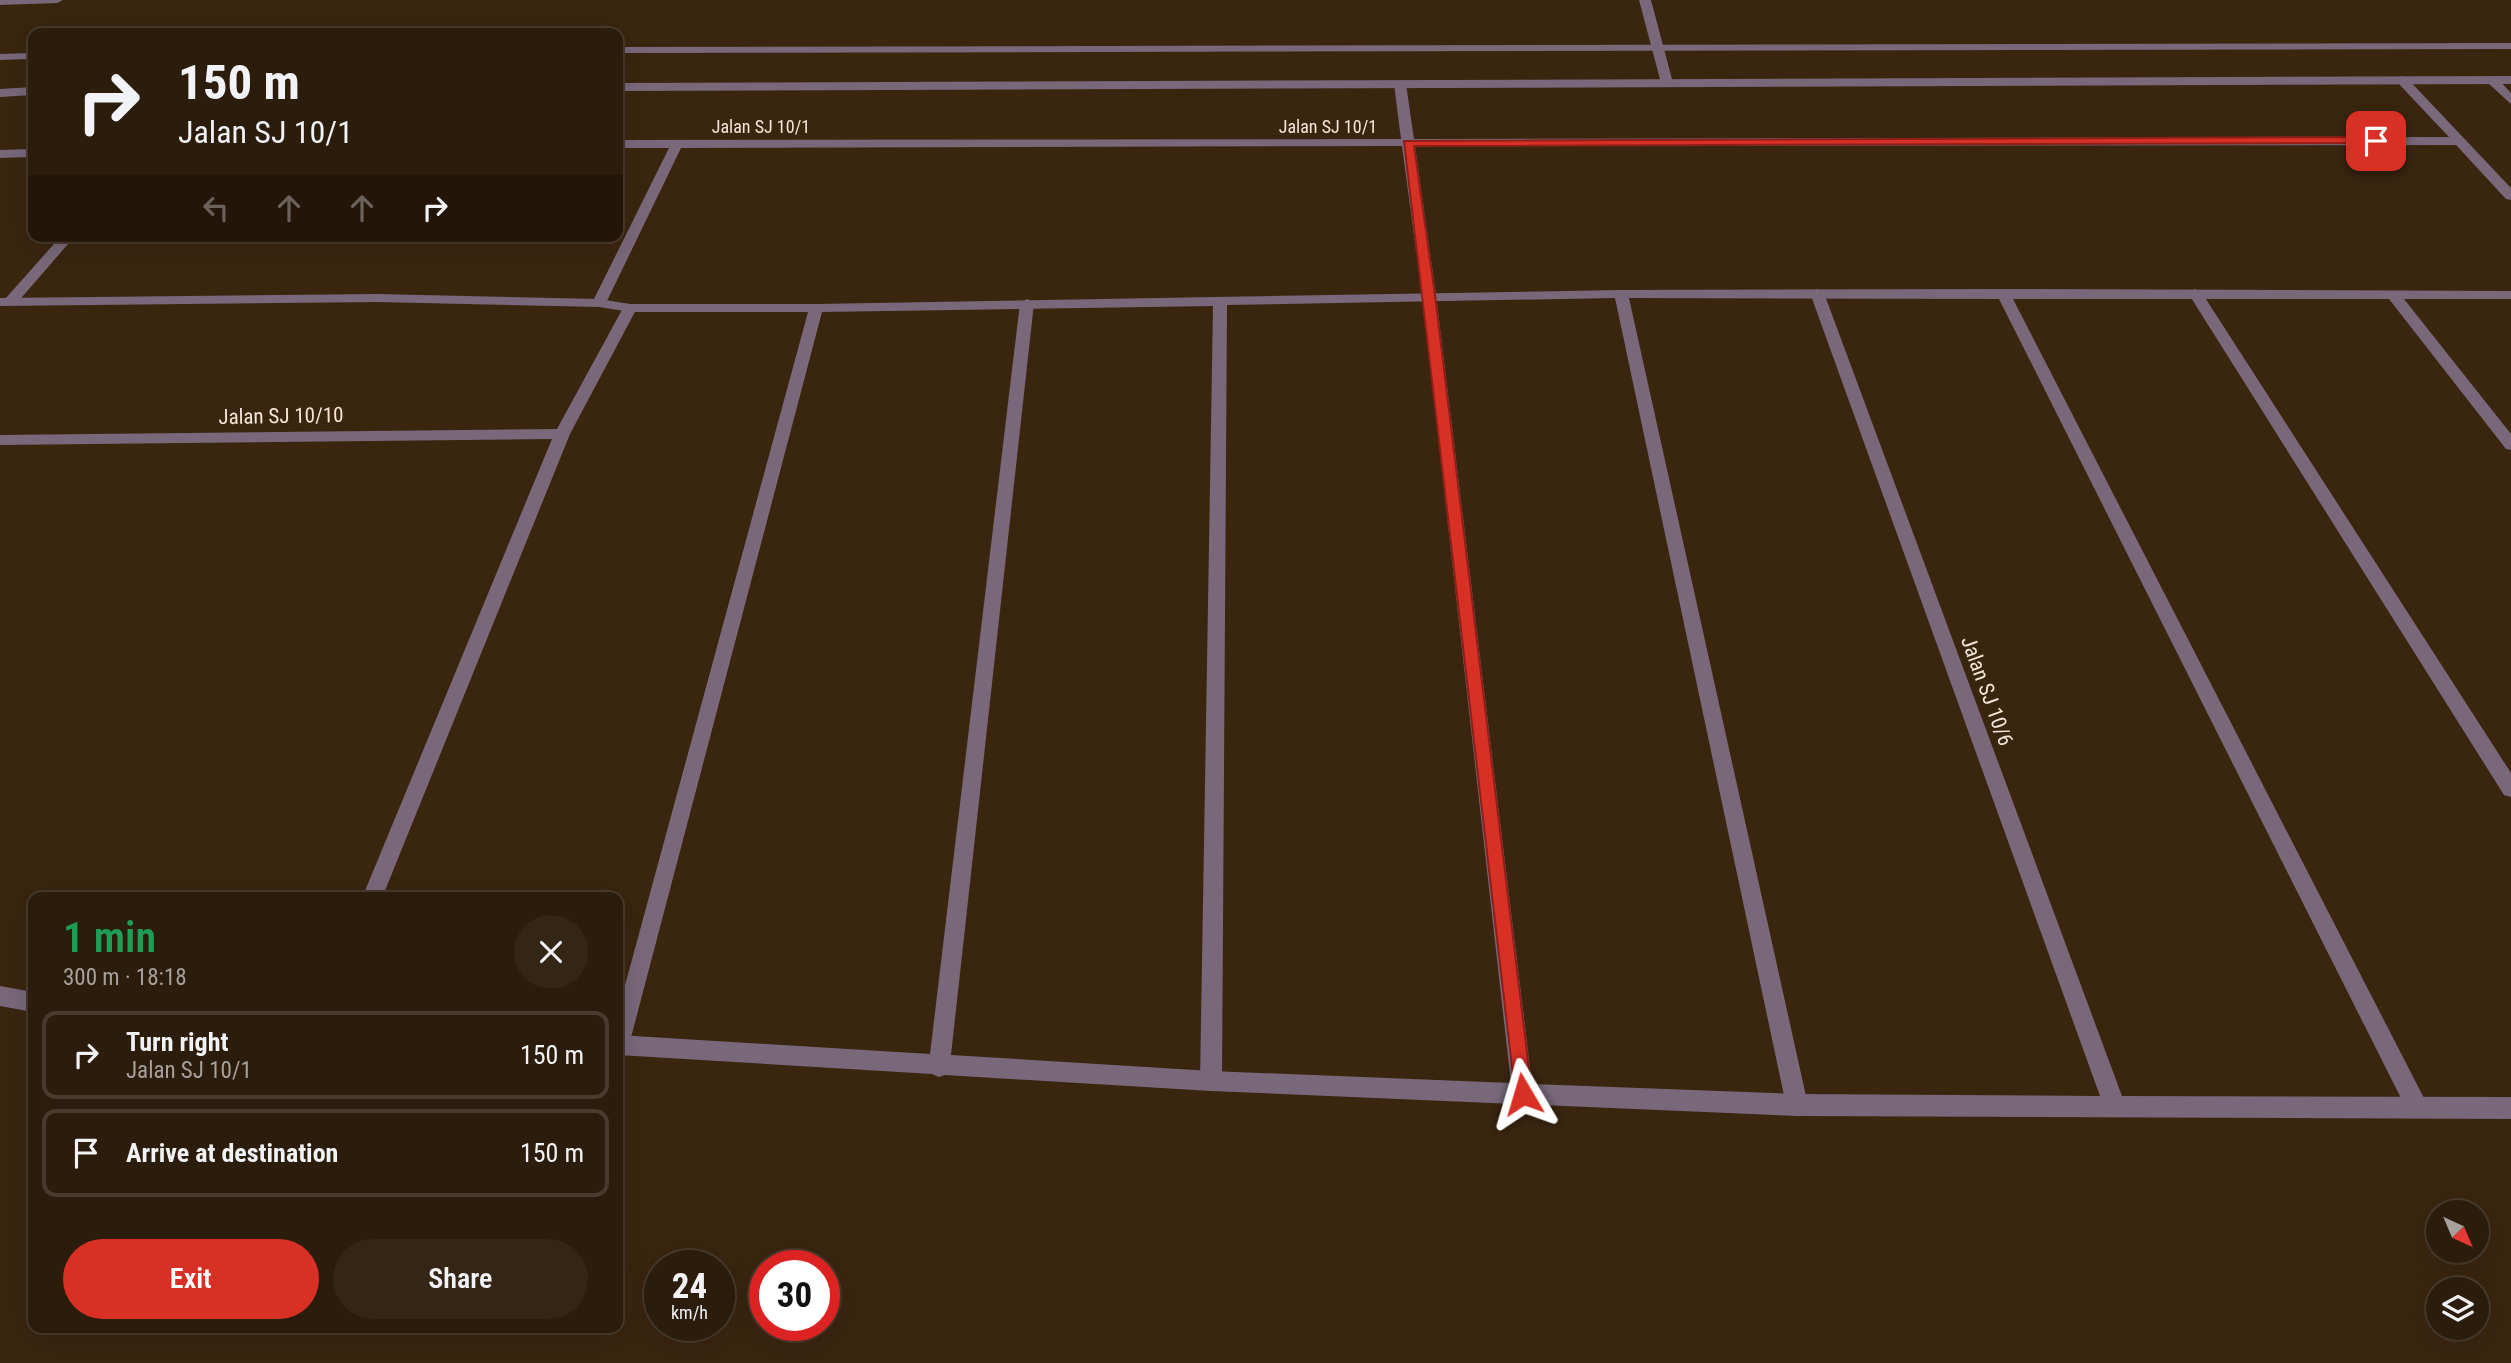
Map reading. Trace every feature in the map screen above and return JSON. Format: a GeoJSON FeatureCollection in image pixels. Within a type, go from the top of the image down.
{"type":"FeatureCollection","features":[{"type":"Feature","properties":{"kind":"street"},"geometry":{"type":"LineString","coordinates":[[0,2],[57,0]]}},
{"type":"Feature","properties":{"kind":"street"},"geometry":{"type":"LineString","coordinates":[[1645,0],[1667,83]]}},
{"type":"Feature","properties":{"kind":"street"},"geometry":{"type":"LineString","coordinates":[[623,50],[2511,46]]}},
{"type":"Feature","properties":{"kind":"street"},"geometry":{"type":"LineString","coordinates":[[0,57],[28,56]]}},
{"type":"Feature","properties":{"kind":"street"},"geometry":{"type":"LineString","coordinates":[[2402,80],[2511,196]]}},
{"type":"Feature","properties":{"kind":"street"},"geometry":{"type":"LineString","coordinates":[[2493,80],[2511,100]]}},
{"type":"Feature","properties":{"kind":"street"},"geometry":{"type":"LineString","coordinates":[[623,87],[2511,80]]}},
{"type":"Feature","properties":{"kind":"street"},"geometry":{"type":"LineString","coordinates":[[1400,84],[1429,295],[1523,1094]]}},
{"type":"Feature","properties":{"kind":"street"},"geometry":{"type":"LineString","coordinates":[[0,93],[28,91]]}},
{"type":"Feature","properties":{"kind":"street","name":"Jalan SJ 10/1"},"geometry":{"type":"LineString","coordinates":[[623,144],[2459,141]]}},
{"type":"Feature","properties":{"kind":"street"},"geometry":{"type":"LineString","coordinates":[[599,303],[677,144]]}},
{"type":"Feature","properties":{"kind":"street"},"geometry":{"type":"LineString","coordinates":[[0,154],[28,153]]}},
{"type":"Feature","properties":{"kind":"street"},"geometry":{"type":"LineString","coordinates":[[5,302],[63,242]]}},
{"type":"Feature","properties":{"kind":"street","name":"Jalan SJ 10/6"},"geometry":{"type":"LineString","coordinates":[[1817,293],[2114,1104]]}},
{"type":"Feature","properties":{"kind":"street"},"geometry":{"type":"LineString","coordinates":[[2003,293],[2417,1107]]}},
{"type":"Feature","properties":{"kind":"street"},"geometry":{"type":"LineString","coordinates":[[2195,293],[2511,789]]}},
{"type":"Feature","properties":{"kind":"street"},"geometry":{"type":"LineString","coordinates":[[1621,294],[1797,1105]]}},
{"type":"Feature","properties":{"kind":"street"},"geometry":{"type":"LineString","coordinates":[[2392,294],[2511,445]]}},
{"type":"Feature","properties":{"kind":"street"},"geometry":{"type":"LineString","coordinates":[[5,302],[377,298],[599,303],[630,308],[816,308],[1429,295],[2511,295]]}},
{"type":"Feature","properties":{"kind":"street"},"geometry":{"type":"LineString","coordinates":[[1211,1081],[1220,300]]}},
{"type":"Feature","properties":{"kind":"street"},"geometry":{"type":"LineString","coordinates":[[939,1067],[1027,303]]}},
{"type":"Feature","properties":{"kind":"street"},"geometry":{"type":"LineString","coordinates":[[374,892],[562,433],[630,308]]}},
{"type":"Feature","properties":{"kind":"street"},"geometry":{"type":"LineString","coordinates":[[623,1026],[816,308]]}},
{"type":"Feature","properties":{"kind":"street","name":"Jalan SJ 10/10"},"geometry":{"type":"LineString","coordinates":[[0,440],[562,433]]}},
{"type":"Feature","properties":{"kind":"street"},"geometry":{"type":"LineString","coordinates":[[0,996],[28,1001]]}},
{"type":"Feature","properties":{"kind":"street"},"geometry":{"type":"LineString","coordinates":[[623,1045],[939,1067],[1211,1081],[1797,1105],[2114,1104],[2511,1108]]}},
{"type":"Feature","properties":{"kind":"route"},"geometry":{"type":"LineString","coordinates":[[1523,1094],[1429,295],[1408,143],[2376,141]]}}]}
